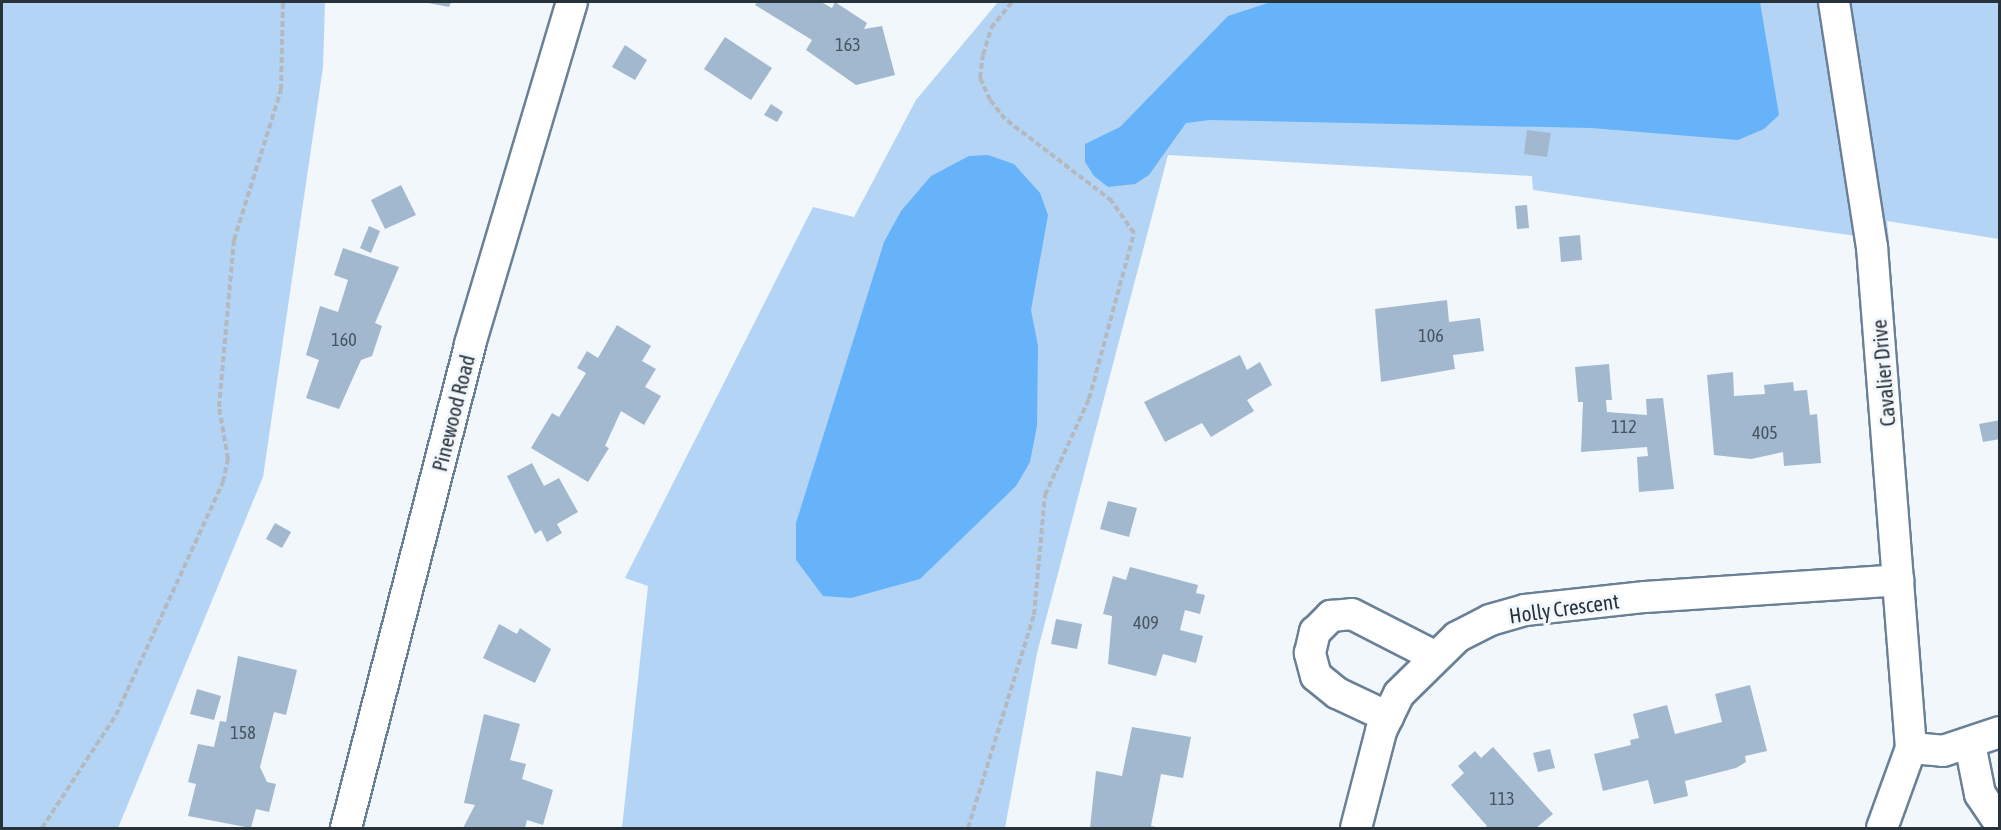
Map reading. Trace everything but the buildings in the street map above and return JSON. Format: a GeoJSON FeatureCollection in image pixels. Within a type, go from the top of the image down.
{"type":"FeatureCollection","features":[{"type":"Feature","properties":{"kind":"street","name":"Cavalier Drive"},"geometry":{"type":"LineString","coordinates":[[1834,2],[1872,247],[1911,748]]}},
{"type":"Feature","properties":{"kind":"street","name":"Pinewood Road"},"geometry":{"type":"LineString","coordinates":[[346,828],[470,344],[569,5]]}},
{"type":"Feature","properties":{"kind":"street","name":"Holly Crescent"},"geometry":{"type":"LineString","coordinates":[[1356,828],[1388,717],[1399,694],[1434,656],[1490,620],[1525,610],[1898,580]]}},
{"type":"Feature","properties":{"kind":"street"},"geometry":{"type":"LineString","coordinates":[[1388,717],[1337,693],[1316,676],[1310,653],[1315,632],[1331,616],[1352,614],[1434,656]]}},
{"type":"Feature","properties":{"kind":"street"},"geometry":{"type":"LineString","coordinates":[[1882,828],[1911,748],[1943,751],[1970,744],[2000,732]]}},
{"type":"Feature","properties":{"kind":"street"},"geometry":{"type":"LineString","coordinates":[[1970,744],[1980,794],[2000,824]]}},
{"type":"Feature","properties":{"kind":"path"},"geometry":{"type":"LineString","coordinates":[[42,828],[116,715],[223,482],[228,459],[219,407],[234,240],[281,90],[283,2]]}},
{"type":"Feature","properties":{"kind":"path"},"geometry":{"type":"LineString","coordinates":[[968,828],[1034,615],[1045,495],[1089,399],[1134,233],[1112,201],[1013,126],[990,100],[980,78],[983,55],[991,28],[1012,2]]}},
{"type":"Feature","properties":{"kind":"shaded area"},"geometry":{"type":"Polygon","coordinates":[[[2,2],[325,2],[323,67],[263,477],[118,828],[2,828],[2,2]]]}},
{"type":"Feature","properties":{"kind":"shaded area"},"geometry":{"type":"Polygon","coordinates":[[[998,2],[1999,2],[1999,239],[1887,221],[1889,240],[1842,234],[1533,190],[1532,176],[1168,155],[1037,653],[1005,828],[622,828],[648,586],[625,578],[813,207],[854,217],[916,100],[998,2]]]}},
{"type":"Feature","properties":{"kind":"water"},"geometry":{"type":"Polygon","coordinates":[[[1271,2],[1760,2],[1779,115],[1764,129],[1738,140],[1591,128],[1210,120],[1186,123],[1149,175],[1135,184],[1108,187],[1094,176],[1085,162],[1085,144],[1120,127],[1228,16],[1271,2]]]}},
{"type":"Feature","properties":{"kind":"water"},"geometry":{"type":"Polygon","coordinates":[[[988,155],[1014,164],[1040,193],[1048,215],[1031,310],[1038,346],[1037,426],[1030,462],[1016,486],[920,579],[851,598],[823,596],[796,560],[796,523],[884,242],[901,211],[931,176],[969,156],[988,155]]]}}]}
